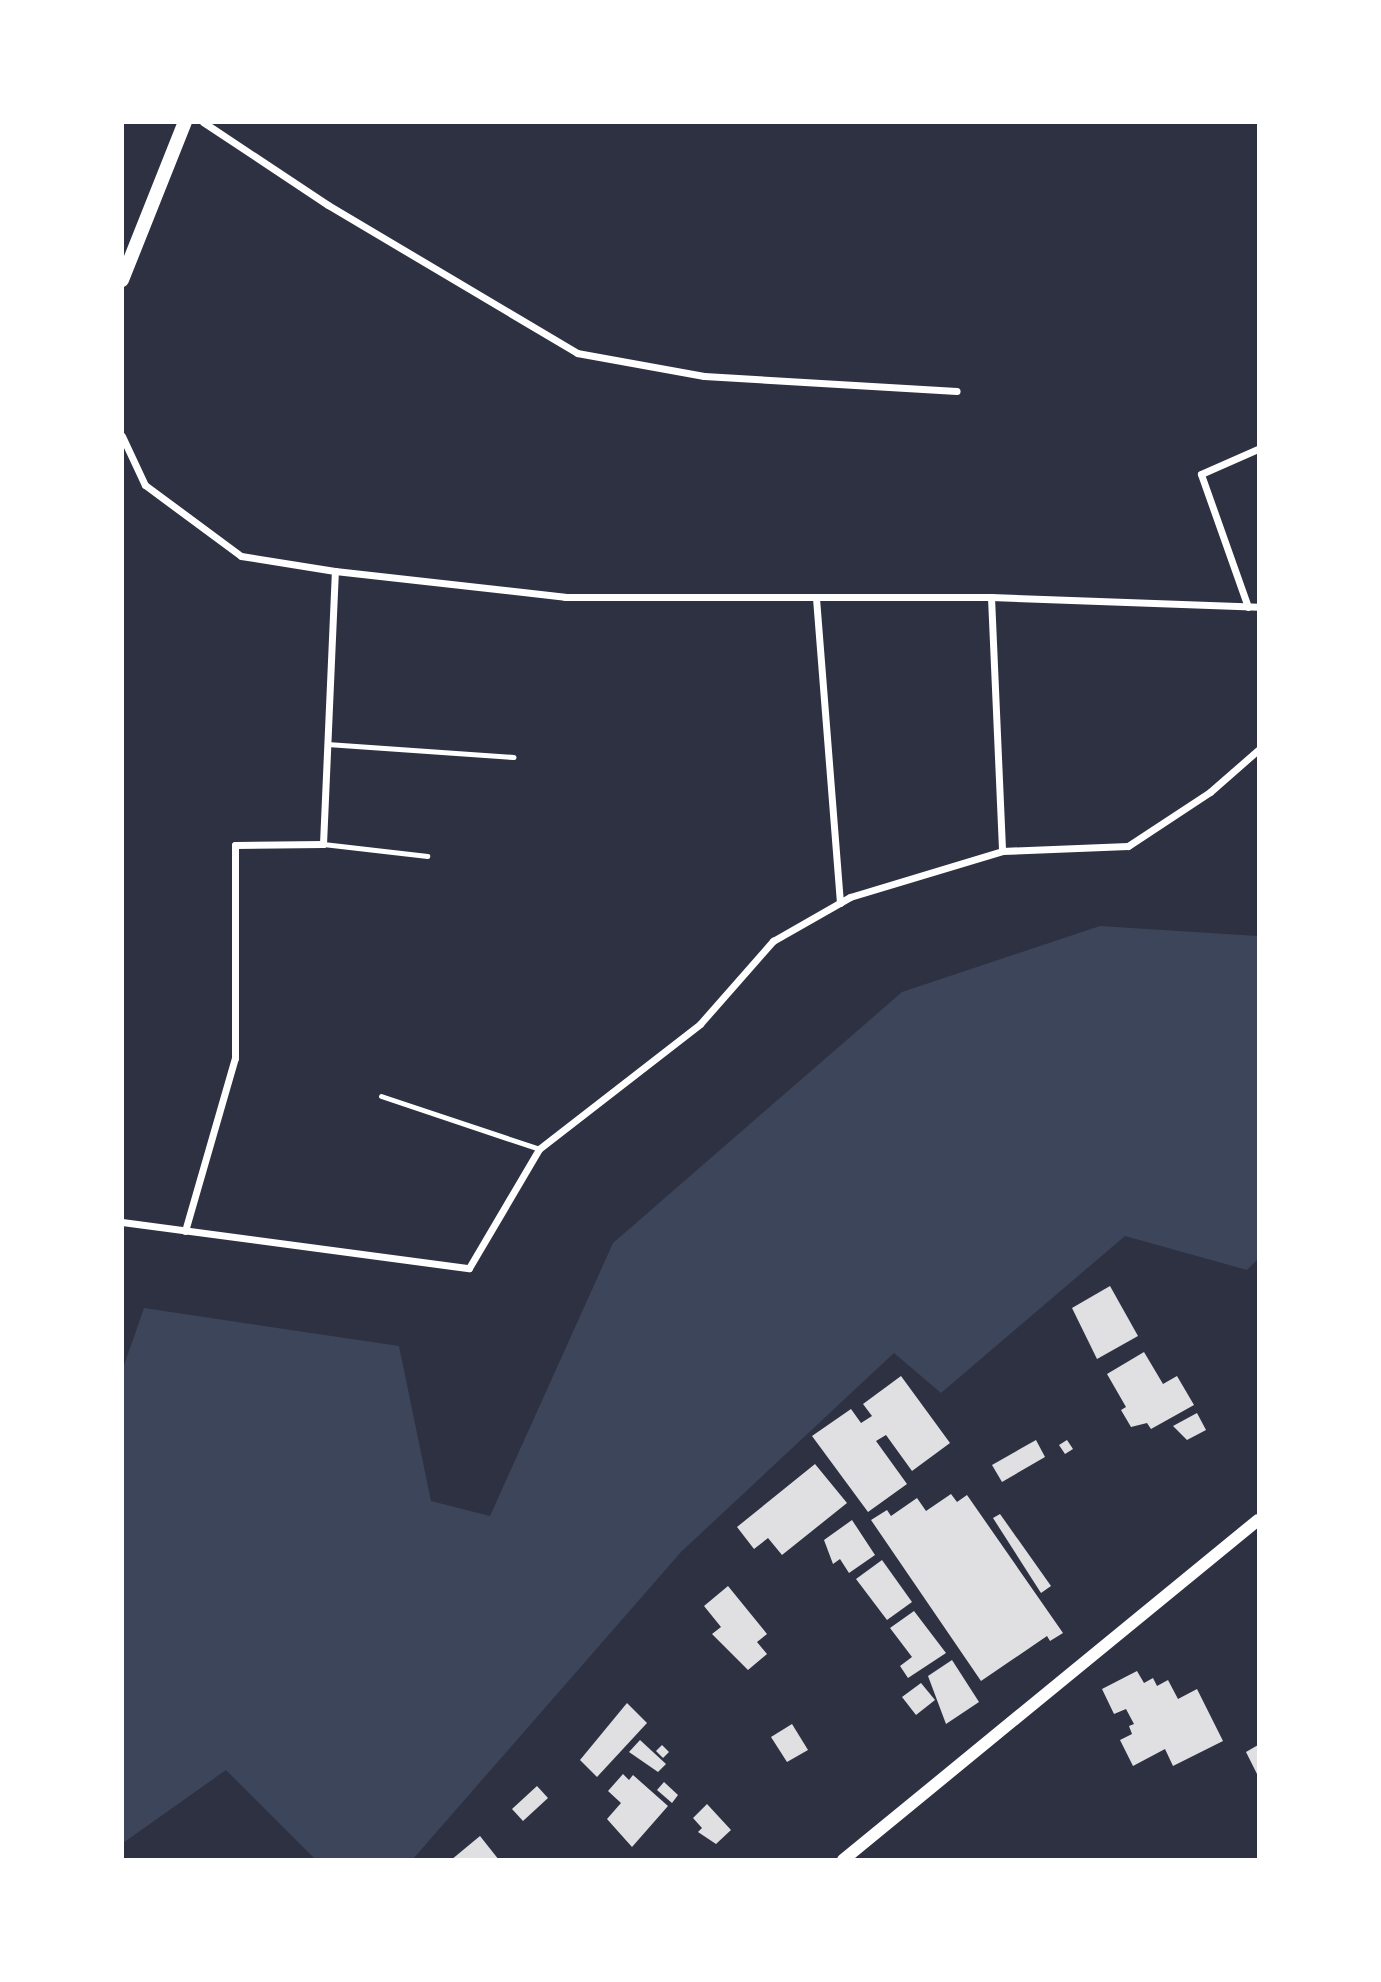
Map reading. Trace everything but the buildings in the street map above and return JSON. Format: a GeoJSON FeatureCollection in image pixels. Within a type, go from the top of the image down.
{"type":"FeatureCollection","features":[{"type":"Feature","properties":{"kind":"main road"},"geometry":{"type":"LineString","coordinates":[[122,280],[185,122]]}},
{"type":"Feature","properties":{"kind":"street"},"geometry":{"type":"LineString","coordinates":[[203,122],[328,205],[577,353],[704,376],[957,391]]}},
{"type":"Feature","properties":{"kind":"street"},"geometry":{"type":"LineString","coordinates":[[122,436],[145,485],[241,556],[335,571],[565,597],[991,597],[1258,607]]}},
{"type":"Feature","properties":{"kind":"street"},"geometry":{"type":"LineString","coordinates":[[1248,607],[1201,474],[1258,449]]}},
{"type":"Feature","properties":{"kind":"street"},"geometry":{"type":"LineString","coordinates":[[185,1231],[235,1058],[235,845],[323,844],[335,571]]}},
{"type":"Feature","properties":{"kind":"street"},"geometry":{"type":"LineString","coordinates":[[991,597],[1002,851]]}},
{"type":"Feature","properties":{"kind":"street"},"geometry":{"type":"LineString","coordinates":[[816,598],[840,903]]}},
{"type":"Feature","properties":{"kind":"street"},"geometry":{"type":"LineString","coordinates":[[122,1222],[469,1268],[539,1149],[700,1024],[773,941],[840,903],[1002,851],[1128,846],[1210,792],[1258,750]]}},
{"type":"Feature","properties":{"kind":"street"},"geometry":{"type":"LineString","coordinates":[[844,1860],[1258,1520]]}},
{"type":"Feature","properties":{"kind":"lane"},"geometry":{"type":"LineString","coordinates":[[327,744],[514,757]]}},
{"type":"Feature","properties":{"kind":"lane"},"geometry":{"type":"LineString","coordinates":[[323,844],[426,856]]}},
{"type":"Feature","properties":{"kind":"lane"},"geometry":{"type":"LineString","coordinates":[[381,1096],[539,1149]]}},
{"type":"Feature","properties":{"kind":"shaded area"},"geometry":{"type":"Polygon","coordinates":[[[1100,926],[1258,936],[1258,1259],[1247,1270],[1125,1236],[941,1393],[894,1353],[681,1552],[413,1859],[315,1859],[226,1770],[123,1843],[122,1371],[144,1308],[399,1346],[431,1501],[490,1516],[613,1243],[902,992],[1100,926]]]}}]}
